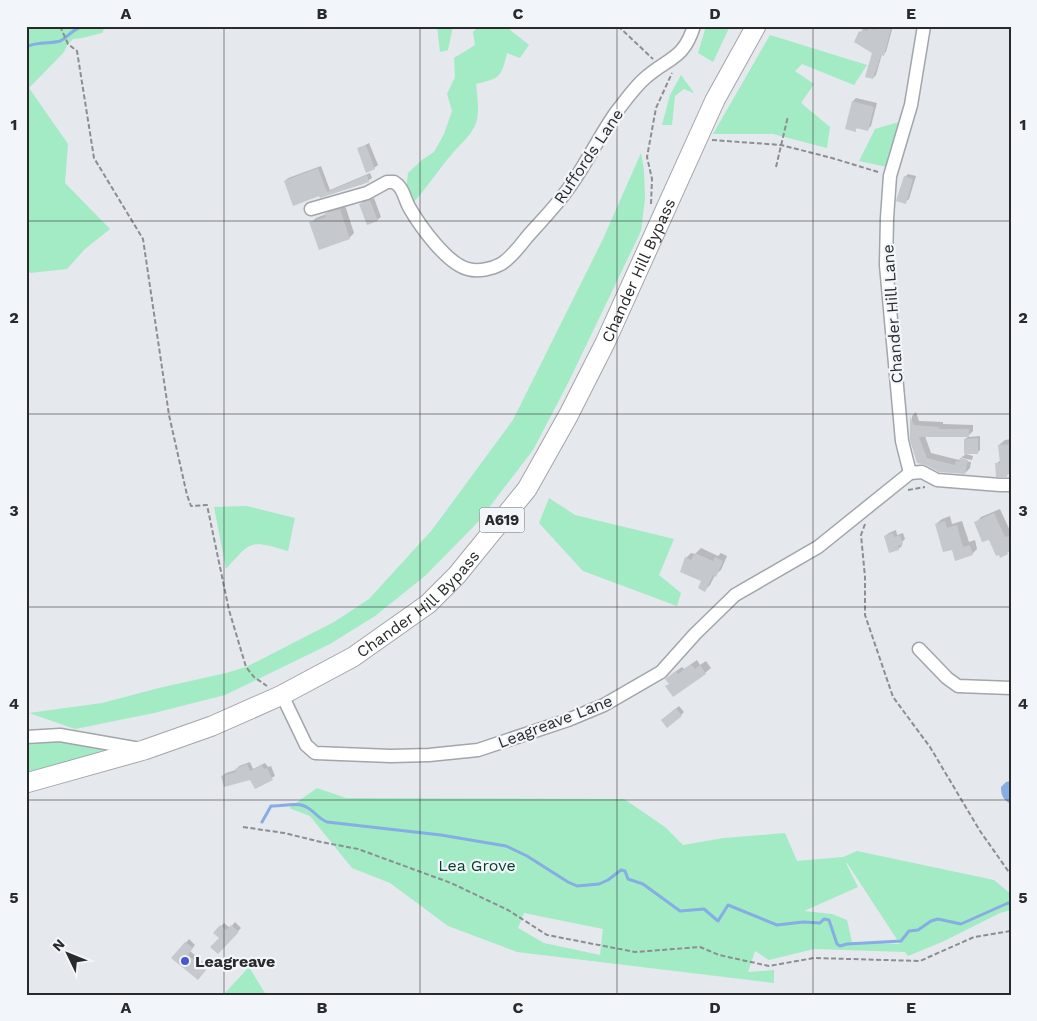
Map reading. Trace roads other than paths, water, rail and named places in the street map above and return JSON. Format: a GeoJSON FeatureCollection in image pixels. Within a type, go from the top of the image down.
{"type":"FeatureCollection","features":[{"type":"Feature","properties":{"kind":"highway","name":"Chander Hill Bypass"},"geometry":{"type":"LineString","coordinates":[[26,783],[144,750],[212,726],[282,695],[353,657],[428,604],[457,575],[527,489],[568,416],[604,343],[696,139],[715,100],[756,26]]}},
{"type":"Feature","properties":{"kind":"street","name":"Ruffords Lane"},"geometry":{"type":"LineString","coordinates":[[311,208],[367,192],[384,183],[392,182],[397,184],[402,190],[408,206],[437,245],[458,266],[468,270],[481,270],[501,264],[559,202],[617,112],[643,80],[679,55],[689,42],[694,26]]}},
{"type":"Feature","properties":{"kind":"street","name":"Chander Hill Lane"},"geometry":{"type":"LineString","coordinates":[[910,473],[902,441],[886,265],[887,218],[890,176],[911,105],[924,26]]}},
{"type":"Feature","properties":{"kind":"street"},"geometry":{"type":"LineString","coordinates":[[910,473],[922,472],[938,480],[1000,485],[1011,484]]}},
{"type":"Feature","properties":{"kind":"street","name":"Leagreave Lane"},"geometry":{"type":"LineString","coordinates":[[282,695],[306,745],[315,753],[392,756],[429,755],[478,750],[568,720],[604,705],[661,672],[695,634],[735,595],[818,547],[910,473]]}},
{"type":"Feature","properties":{"kind":"street"},"geometry":{"type":"LineString","coordinates":[[920,649],[947,678],[958,686],[1011,688]]}},
{"type":"Feature","properties":{"kind":"street"},"geometry":{"type":"LineString","coordinates":[[26,737],[60,735],[144,750]]}},
{"type":"Feature","properties":{"kind":"water"},"geometry":{"type":"Polygon","coordinates":[[[1011,781],[1011,804],[1003,797],[1001,787],[1006,782],[1011,781]]]}},
{"type":"Feature","properties":{"kind":"waterway"},"geometry":{"type":"LineString","coordinates":[[26,47],[59,41],[83,26]]}},
{"type":"Feature","properties":{"kind":"waterway"},"geometry":{"type":"LineString","coordinates":[[262,822],[271,806],[300,805],[308,808],[327,822],[441,835],[506,846],[527,856],[577,886],[599,884],[621,870],[625,871],[628,879],[643,884],[680,911],[704,909],[718,921],[728,905],[777,925],[803,922],[820,923],[824,919],[829,920],[837,944],[840,946],[901,941],[909,931],[918,930],[931,921],[938,919],[961,924],[1008,903],[1011,904]]}},
{"type":"Feature","properties":{"kind":"place","name":"Leagreave"},"geometry":{"type":"Point","coordinates":[185,961]}},
{"type":"Feature","properties":{"kind":"park label","name":"Lea Grove"},"geometry":{"type":"Point","coordinates":[477,865]}}]}
